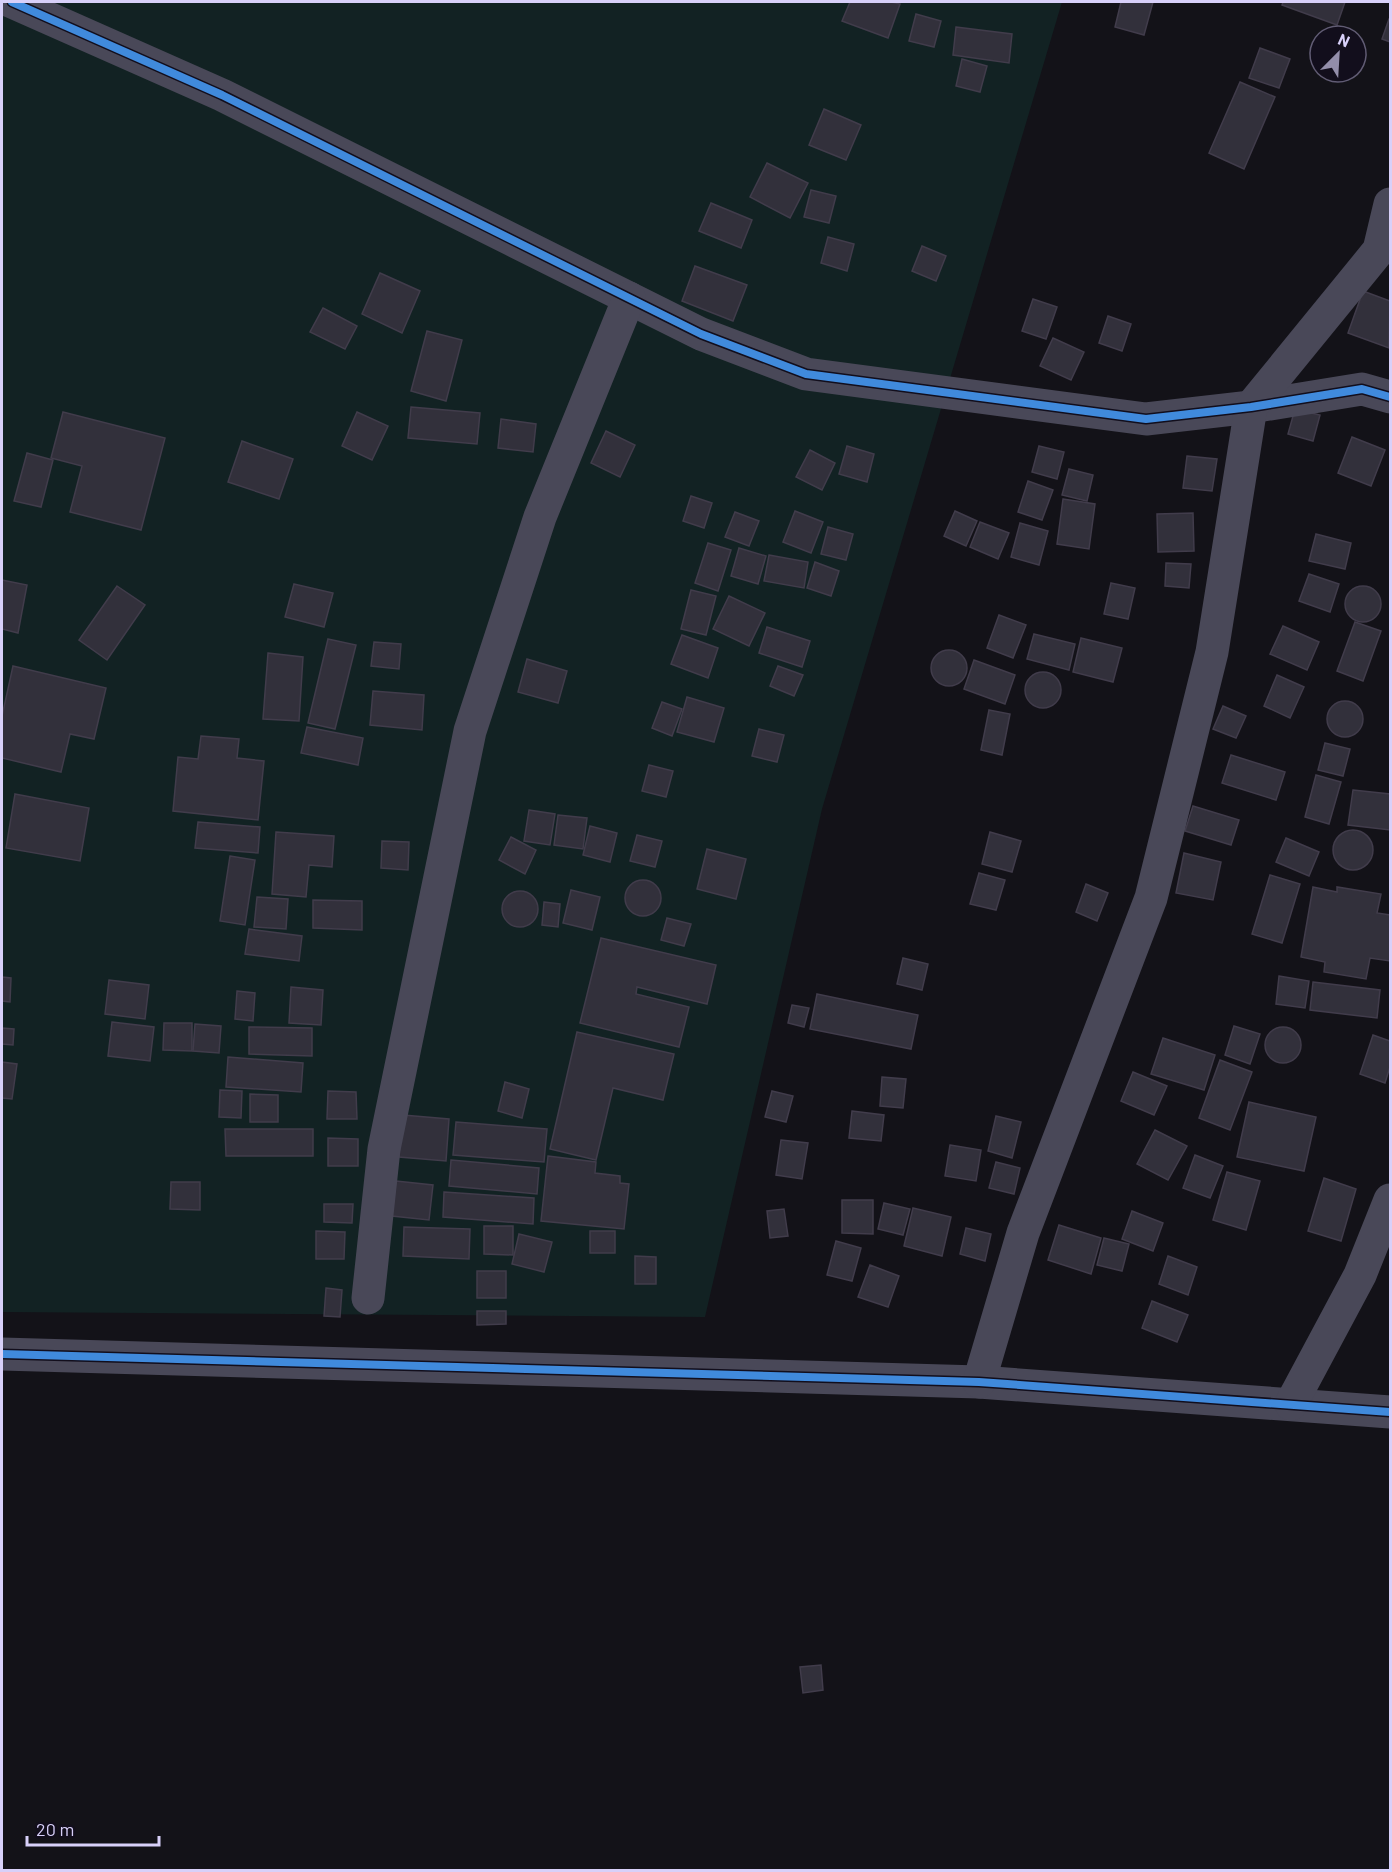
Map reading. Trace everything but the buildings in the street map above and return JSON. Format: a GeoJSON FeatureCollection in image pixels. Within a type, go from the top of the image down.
{"type":"FeatureCollection","features":[{"type":"Feature","properties":{"kind":"street"},"geometry":{"type":"LineString","coordinates":[[12,2],[222,95],[701,334],[806,374],[1146,419],[1362,389],[1390,397]]}},
{"type":"Feature","properties":{"kind":"street"},"geometry":{"type":"LineString","coordinates":[[979,1382],[1023,1233],[1151,898],[1212,652],[1251,406],[1379,250],[1390,204]]}},
{"type":"Feature","properties":{"kind":"street"},"geometry":{"type":"LineString","coordinates":[[368,1298],[384,1149],[470,730],[540,517],[628,298]]}},
{"type":"Feature","properties":{"kind":"street"},"geometry":{"type":"LineString","coordinates":[[1291,1404],[1360,1275],[1390,1200]]}},
{"type":"Feature","properties":{"kind":"street"},"geometry":{"type":"LineString","coordinates":[[2,1354],[979,1382],[1390,1412]]}},
{"type":"Feature","properties":{"kind":"shaded area"},"geometry":{"type":"Polygon","coordinates":[[[7,2],[1062,2],[822,809],[705,1317],[2,1312],[2,12],[7,2]]]}},
{"type":"Feature","properties":{"kind":"cycle path"},"geometry":{"type":"LineString","coordinates":[[12,2],[222,95],[701,334],[806,374],[1146,419],[1251,407],[1362,389],[1390,397]]}},
{"type":"Feature","properties":{"kind":"cycle path"},"geometry":{"type":"LineString","coordinates":[[2,1354],[979,1382],[1390,1412]]}}]}
